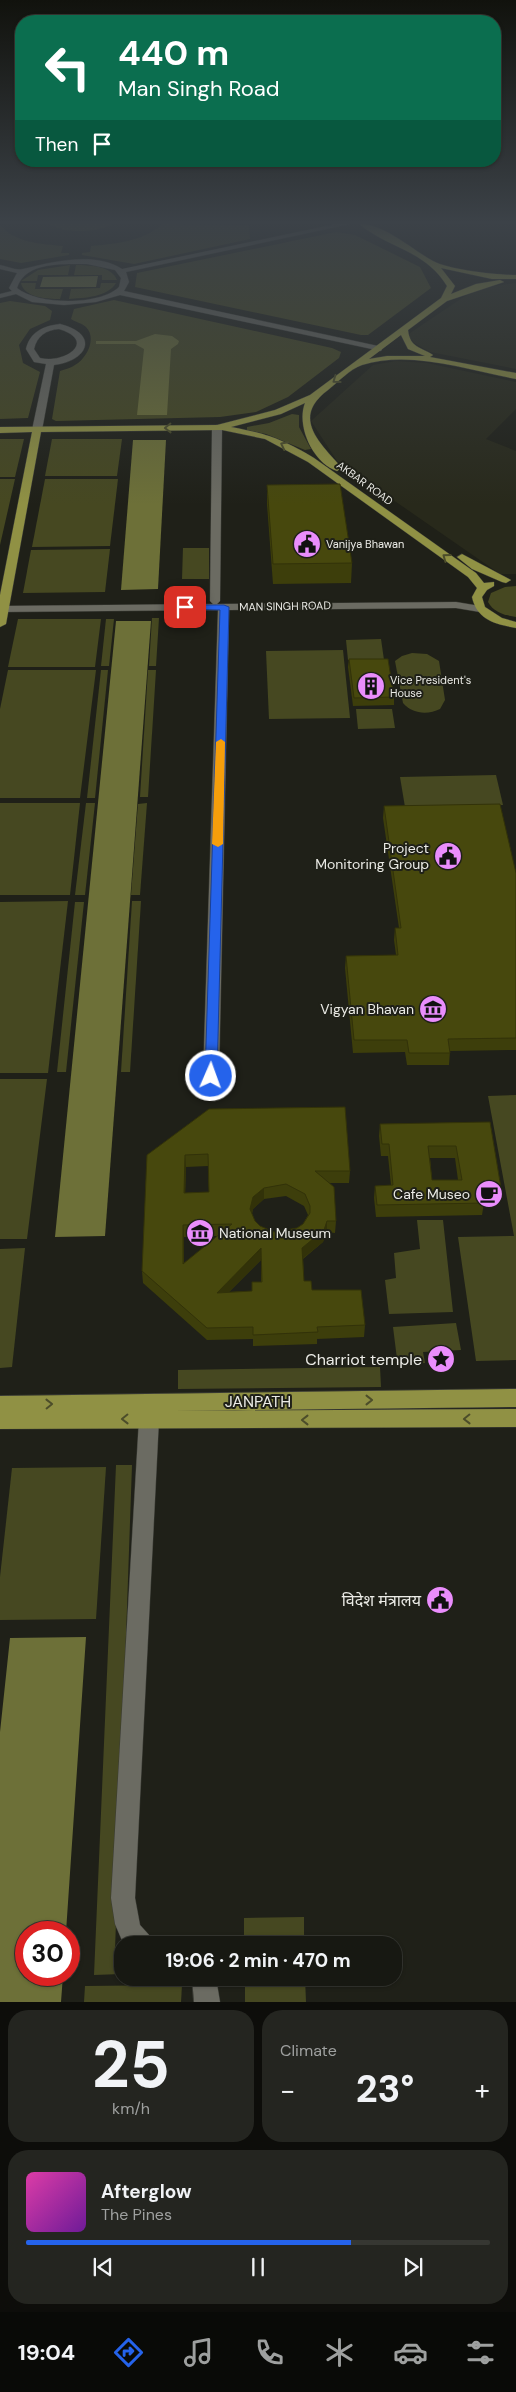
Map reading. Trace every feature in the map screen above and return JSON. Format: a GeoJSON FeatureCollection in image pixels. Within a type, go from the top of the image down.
{"type":"FeatureCollection","features":[{"type":"Feature","properties":{"kind":"main road"},"geometry":{"type":"LineString","coordinates":[[0,430],[217,428],[278,412],[313,397],[419,317]]}},
{"type":"Feature","properties":{"kind":"main road"},"geometry":{"type":"LineString","coordinates":[[404,329],[404,340],[420,356]]}},
{"type":"Feature","properties":{"kind":"main road"},"geometry":{"type":"LineString","coordinates":[[380,348],[516,374]]}},
{"type":"Feature","properties":{"kind":"main road"},"geometry":{"type":"LineString","coordinates":[[359,364],[420,356]]}},
{"type":"Feature","properties":{"kind":"main road","name":"AKBAR ROAD"},"geometry":{"type":"LineString","coordinates":[[313,397],[306,414],[306,426],[326,460],[476,567],[511,580]]}},
{"type":"Feature","properties":{"kind":"main road","name":"AKBAR ROAD"},"geometry":{"type":"LineString","coordinates":[[217,428],[268,437],[305,456],[472,575],[480,592]]}},
{"type":"Feature","properties":{"kind":"main road"},"geometry":{"type":"LineString","coordinates":[[0,624],[2,605],[37,430]]}},
{"type":"Feature","properties":{"kind":"main road"},"geometry":{"type":"LineString","coordinates":[[305,456],[321,452]]}},
{"type":"Feature","properties":{"kind":"main road"},"geometry":{"type":"LineString","coordinates":[[511,580],[480,592],[477,602],[480,609],[498,621],[515,626]]}},
{"type":"Feature","properties":{"kind":"main road","name":"JANPATH"},"geometry":{"type":"LineString","coordinates":[[0,1405],[516,1398]]}},
{"type":"Feature","properties":{"kind":"main road","name":"JANPATH"},"geometry":{"type":"LineString","coordinates":[[0,1420],[395,1420],[516,1418]]}},
{"type":"Feature","properties":{"kind":"street"},"geometry":{"type":"LineString","coordinates":[[58,317],[38,334],[31,345],[33,357],[50,364],[73,356],[81,346],[81,338],[77,330],[65,317]]}},
{"type":"Feature","properties":{"kind":"street"},"geometry":{"type":"LineString","coordinates":[[237,317],[380,348]]}},
{"type":"Feature","properties":{"kind":"street"},"geometry":{"type":"LineString","coordinates":[[37,430],[50,364]]}},
{"type":"Feature","properties":{"kind":"street"},"geometry":{"type":"LineString","coordinates":[[211,1076],[220,604],[217,428]]}},
{"type":"Feature","properties":{"kind":"street","name":"MAN SINGH ROAD"},"geometry":{"type":"LineString","coordinates":[[220,604],[456,599],[480,592]]}},
{"type":"Feature","properties":{"kind":"street","name":"MAN SINGH ROAD"},"geometry":{"type":"LineString","coordinates":[[2,605],[456,605],[480,609]]}},
{"type":"Feature","properties":{"kind":"street"},"geometry":{"type":"LineString","coordinates":[[133,1936],[127,1922],[123,1898],[149,1419]]}},
{"type":"Feature","properties":{"kind":"street"},"geometry":{"type":"LineString","coordinates":[[205,1986],[207,2002]]}},
{"type":"Feature","properties":{"kind":"shaded area"},"geometry":{"type":"Polygon","coordinates":[[[0,317],[51,317],[50,320],[30,329],[19,345],[23,363],[40,372],[28,418],[0,419],[0,317]]]}},
{"type":"Feature","properties":{"kind":"shaded area"},"geometry":{"type":"Polygon","coordinates":[[[71,317],[193,317],[332,348],[341,352],[339,358],[288,397],[256,412],[220,417],[56,421],[52,419],[60,371],[72,367],[79,362],[87,353],[91,342],[91,337],[86,327],[71,319],[71,317]]]}},
{"type":"Feature","properties":{"kind":"shaded area"},"geometry":{"type":"Polygon","coordinates":[[[278,317],[392,317],[368,335],[278,317]]]}},
{"type":"Feature","properties":{"kind":"shaded area"},"geometry":{"type":"Polygon","coordinates":[[[433,317],[516,317],[516,369],[430,352],[414,343],[410,338],[410,333],[433,317]]]}},
{"type":"Feature","properties":{"kind":"shaded area"},"geometry":{"type":"Polygon","coordinates":[[[155,334],[172,336],[179,341],[171,349],[167,415],[137,415],[144,349],[135,344],[96,344],[96,341],[136,341],[155,334]]]}},
{"type":"Feature","properties":{"kind":"shaded area"},"geometry":{"type":"Polygon","coordinates":[[[396,361],[427,363],[516,382],[516,409],[486,439],[516,451],[516,574],[500,574],[337,461],[311,421],[373,365],[396,361]]]}},
{"type":"Feature","properties":{"kind":"shaded area"},"geometry":{"type":"Polygon","coordinates":[[[292,414],[299,415],[299,427],[311,449],[305,450],[266,434],[247,430],[247,427],[269,423],[292,414]]]}},
{"type":"Feature","properties":{"kind":"shaded area"},"geometry":{"type":"Polygon","coordinates":[[[0,439],[24,439],[15,477],[0,477],[0,439]]]}},
{"type":"Feature","properties":{"kind":"shaded area"},"geometry":{"type":"Polygon","coordinates":[[[52,439],[122,439],[117,476],[45,476],[52,439]]]}},
{"type":"Feature","properties":{"kind":"shaded area"},"geometry":{"type":"Polygon","coordinates":[[[133,440],[166,440],[158,589],[121,590],[133,440]]]}},
{"type":"Feature","properties":{"kind":"shaded area"},"geometry":{"type":"Polygon","coordinates":[[[0,479],[15,479],[0,545],[0,479]]]}},
{"type":"Feature","properties":{"kind":"shaded area"},"geometry":{"type":"Polygon","coordinates":[[[45,479],[118,479],[110,546],[32,547],[45,479]]]}},
{"type":"Feature","properties":{"kind":"shaded area"},"geometry":{"type":"Polygon","coordinates":[[[183,548],[209,548],[209,579],[182,579],[183,548]]]}},
{"type":"Feature","properties":{"kind":"shaded area"},"geometry":{"type":"Polygon","coordinates":[[[110,549],[105,592],[23,593],[31,550],[110,549]]]}},
{"type":"Feature","properties":{"kind":"shaded area"},"geometry":{"type":"Polygon","coordinates":[[[516,586],[516,617],[500,613],[490,606],[488,602],[491,593],[505,587],[516,586]]]}},
{"type":"Feature","properties":{"kind":"shaded area"},"geometry":{"type":"Polygon","coordinates":[[[152,618],[159,618],[156,666],[149,666],[152,618]]]}},
{"type":"Feature","properties":{"kind":"shaded area"},"geometry":{"type":"Polygon","coordinates":[[[18,619],[101,619],[95,667],[8,667],[18,619]]]}},
{"type":"Feature","properties":{"kind":"shaded area"},"geometry":{"type":"Polygon","coordinates":[[[106,619],[114,619],[109,666],[101,666],[106,619]]]}},
{"type":"Feature","properties":{"kind":"shaded area"},"geometry":{"type":"Polygon","coordinates":[[[116,621],[151,621],[105,1236],[55,1237],[116,621]]]}},
{"type":"Feature","properties":{"kind":"shaded area"},"geometry":{"type":"Polygon","coordinates":[[[381,639],[384,660],[348,660],[346,640],[381,639]]]}},
{"type":"Feature","properties":{"kind":"shaded area"},"geometry":{"type":"Polygon","coordinates":[[[343,650],[350,718],[269,719],[266,651],[343,650]]]}},
{"type":"Feature","properties":{"kind":"shaded area"},"geometry":{"type":"Polygon","coordinates":[[[412,653],[427,654],[439,661],[445,700],[440,709],[425,713],[415,711],[403,703],[395,661],[402,656],[412,653]]]}},
{"type":"Feature","properties":{"kind":"shaded area"},"geometry":{"type":"Polygon","coordinates":[[[8,670],[96,670],[80,798],[0,798],[0,709],[8,670]]]}},
{"type":"Feature","properties":{"kind":"shaded area"},"geometry":{"type":"Polygon","coordinates":[[[101,670],[108,670],[95,798],[87,798],[101,670]]]}},
{"type":"Feature","properties":{"kind":"shaded area"},"geometry":{"type":"Polygon","coordinates":[[[148,670],[156,670],[148,797],[140,797],[148,670]]]}},
{"type":"Feature","properties":{"kind":"shaded area"},"geometry":{"type":"Polygon","coordinates":[[[356,709],[392,709],[395,728],[358,729],[356,709]]]}},
{"type":"Feature","properties":{"kind":"shaded area"},"geometry":{"type":"Polygon","coordinates":[[[496,775],[503,805],[405,807],[400,777],[496,775]]]}},
{"type":"Feature","properties":{"kind":"shaded area"},"geometry":{"type":"Polygon","coordinates":[[[0,803],[80,803],[70,895],[0,895],[0,803]]]}},
{"type":"Feature","properties":{"kind":"shaded area"},"geometry":{"type":"Polygon","coordinates":[[[86,803],[95,803],[85,895],[75,895],[86,803]]]}},
{"type":"Feature","properties":{"kind":"shaded area"},"geometry":{"type":"Polygon","coordinates":[[[147,803],[140,895],[131,895],[138,804],[147,803]]]}},
{"type":"Feature","properties":{"kind":"shaded area"},"geometry":{"type":"Polygon","coordinates":[[[68,901],[48,1073],[0,1073],[0,902],[68,901]]]}},
{"type":"Feature","properties":{"kind":"shaded area"},"geometry":{"type":"Polygon","coordinates":[[[132,901],[141,901],[130,1072],[121,1072],[132,901]]]}},
{"type":"Feature","properties":{"kind":"shaded area"},"geometry":{"type":"Polygon","coordinates":[[[75,902],[84,902],[66,1072],[57,1072],[75,902]]]}},
{"type":"Feature","properties":{"kind":"shaded area"},"geometry":{"type":"Polygon","coordinates":[[[0,1079],[47,1079],[27,1239],[0,1239],[0,1079]]]}},
{"type":"Feature","properties":{"kind":"shaded area"},"geometry":{"type":"Polygon","coordinates":[[[516,1095],[516,1360],[476,1361],[458,1237],[514,1236],[488,1096],[516,1095]]]}},
{"type":"Feature","properties":{"kind":"shaded area"},"geometry":{"type":"Polygon","coordinates":[[[417,1220],[443,1220],[453,1312],[389,1314],[385,1280],[396,1278],[394,1253],[420,1249],[417,1220]]]}},
{"type":"Feature","properties":{"kind":"shaded area"},"geometry":{"type":"Polygon","coordinates":[[[25,1248],[12,1367],[0,1368],[0,1249],[25,1248]]]}},
{"type":"Feature","properties":{"kind":"shaded area"},"geometry":{"type":"Polygon","coordinates":[[[456,1323],[461,1350],[423,1352],[425,1363],[410,1364],[409,1358],[397,1359],[393,1327],[456,1323]]]}},
{"type":"Feature","properties":{"kind":"shaded area"},"geometry":{"type":"Polygon","coordinates":[[[380,1367],[381,1387],[178,1389],[178,1370],[380,1367]]]}},
{"type":"Feature","properties":{"kind":"shaded area"},"geometry":{"type":"Polygon","coordinates":[[[116,1465],[132,1465],[114,1974],[94,1975],[116,1465]]]}},
{"type":"Feature","properties":{"kind":"shaded area"},"geometry":{"type":"Polygon","coordinates":[[[106,1467],[96,1619],[0,1620],[0,1577],[12,1468],[106,1467]]]}},
{"type":"Feature","properties":{"kind":"shaded area"},"geometry":{"type":"Polygon","coordinates":[[[86,1637],[67,1921],[15,1921],[15,1986],[62,1986],[61,2002],[0,2002],[0,1732],[10,1638],[86,1637]]]}},
{"type":"Feature","properties":{"kind":"shaded area"},"geometry":{"type":"Polygon","coordinates":[[[304,1917],[304,1936],[244,1936],[244,1918],[304,1917]]]}},
{"type":"Feature","properties":{"kind":"shaded area"},"geometry":{"type":"Polygon","coordinates":[[[85,1986],[182,1986],[181,2002],[84,2002],[85,1986]]]}},
{"type":"Feature","properties":{"kind":"shaded area"},"geometry":{"type":"Polygon","coordinates":[[[245,1986],[305,1986],[306,2002],[245,2002],[245,1986]]]}},
{"type":"Feature","properties":{"kind":"building","name":"Vanijya Bhawan"},"geometry":{"type":"Polygon","coordinates":[[[340,484],[352,563],[273,564],[267,485],[340,484]]]}},
{"type":"Feature","properties":{"kind":"building","name":"Vice President's House"},"geometry":{"type":"Polygon","coordinates":[[[349,659],[388,659],[394,697],[354,698],[349,659]]]}},
{"type":"Feature","properties":{"kind":"building"},"geometry":{"type":"Polygon","coordinates":[[[500,804],[516,873],[516,1038],[448,1039],[450,1053],[409,1053],[407,1040],[354,1040],[346,956],[398,955],[395,928],[401,928],[384,806],[500,804]]]}},
{"type":"Feature","properties":{"kind":"building","name":"National Museum"},"geometry":{"type":"Polygon","coordinates":[[[345,1107],[350,1171],[315,1171],[334,1187],[336,1221],[327,1221],[324,1230],[302,1248],[304,1281],[311,1281],[312,1290],[361,1290],[365,1325],[317,1327],[318,1332],[253,1335],[253,1327],[207,1328],[142,1271],[147,1155],[209,1109],[345,1107]],[[208,1154],[185,1155],[184,1193],[209,1192],[208,1154]],[[286,1184],[264,1188],[253,1197],[250,1209],[255,1221],[260,1226],[274,1232],[297,1228],[303,1224],[310,1213],[310,1206],[305,1194],[286,1184]],[[232,1224],[183,1225],[183,1264],[232,1224]],[[261,1248],[217,1293],[252,1291],[252,1282],[262,1282],[261,1248]]]}},
{"type":"Feature","properties":{"kind":"building"},"geometry":{"type":"Polygon","coordinates":[[[490,1122],[501,1188],[481,1188],[484,1203],[377,1205],[375,1186],[393,1185],[389,1144],[382,1144],[380,1124],[490,1122]],[[428,1146],[432,1180],[462,1180],[456,1146],[428,1146]]]}},
{"type":"Feature","properties":{"kind":"slow traffic"},"geometry":{"type":"LineString","coordinates":[[218,844],[221,742]]}},
{"type":"Feature","properties":{"kind":"place","name":"Vanijya Bhawan"},"geometry":{"type":"Point","coordinates":[307,544]}},
{"type":"Feature","properties":{"kind":"place","name":"Vice President's House"},"geometry":{"type":"Point","coordinates":[371,686]}},
{"type":"Feature","properties":{"kind":"place","name":"Project Monitoring Group"},"geometry":{"type":"Point","coordinates":[448,856]}},
{"type":"Feature","properties":{"kind":"place","name":"Vigyan Bhavan"},"geometry":{"type":"Point","coordinates":[433,1009]}},
{"type":"Feature","properties":{"kind":"place","name":"Cafe Museo"},"geometry":{"type":"Point","coordinates":[489,1194]}},
{"type":"Feature","properties":{"kind":"place","name":"National Museum"},"geometry":{"type":"Point","coordinates":[200,1233]}},
{"type":"Feature","properties":{"kind":"place","name":"Charriot temple"},"geometry":{"type":"Point","coordinates":[441,1359]}},
{"type":"Feature","properties":{"kind":"place","name":"विदेश मंत्रालय"},"geometry":{"type":"Point","coordinates":[440,1600]}},
{"type":"Feature","properties":{"kind":"route"},"geometry":{"type":"LineString","coordinates":[[185,607],[224,607],[211,1076]]}}]}
